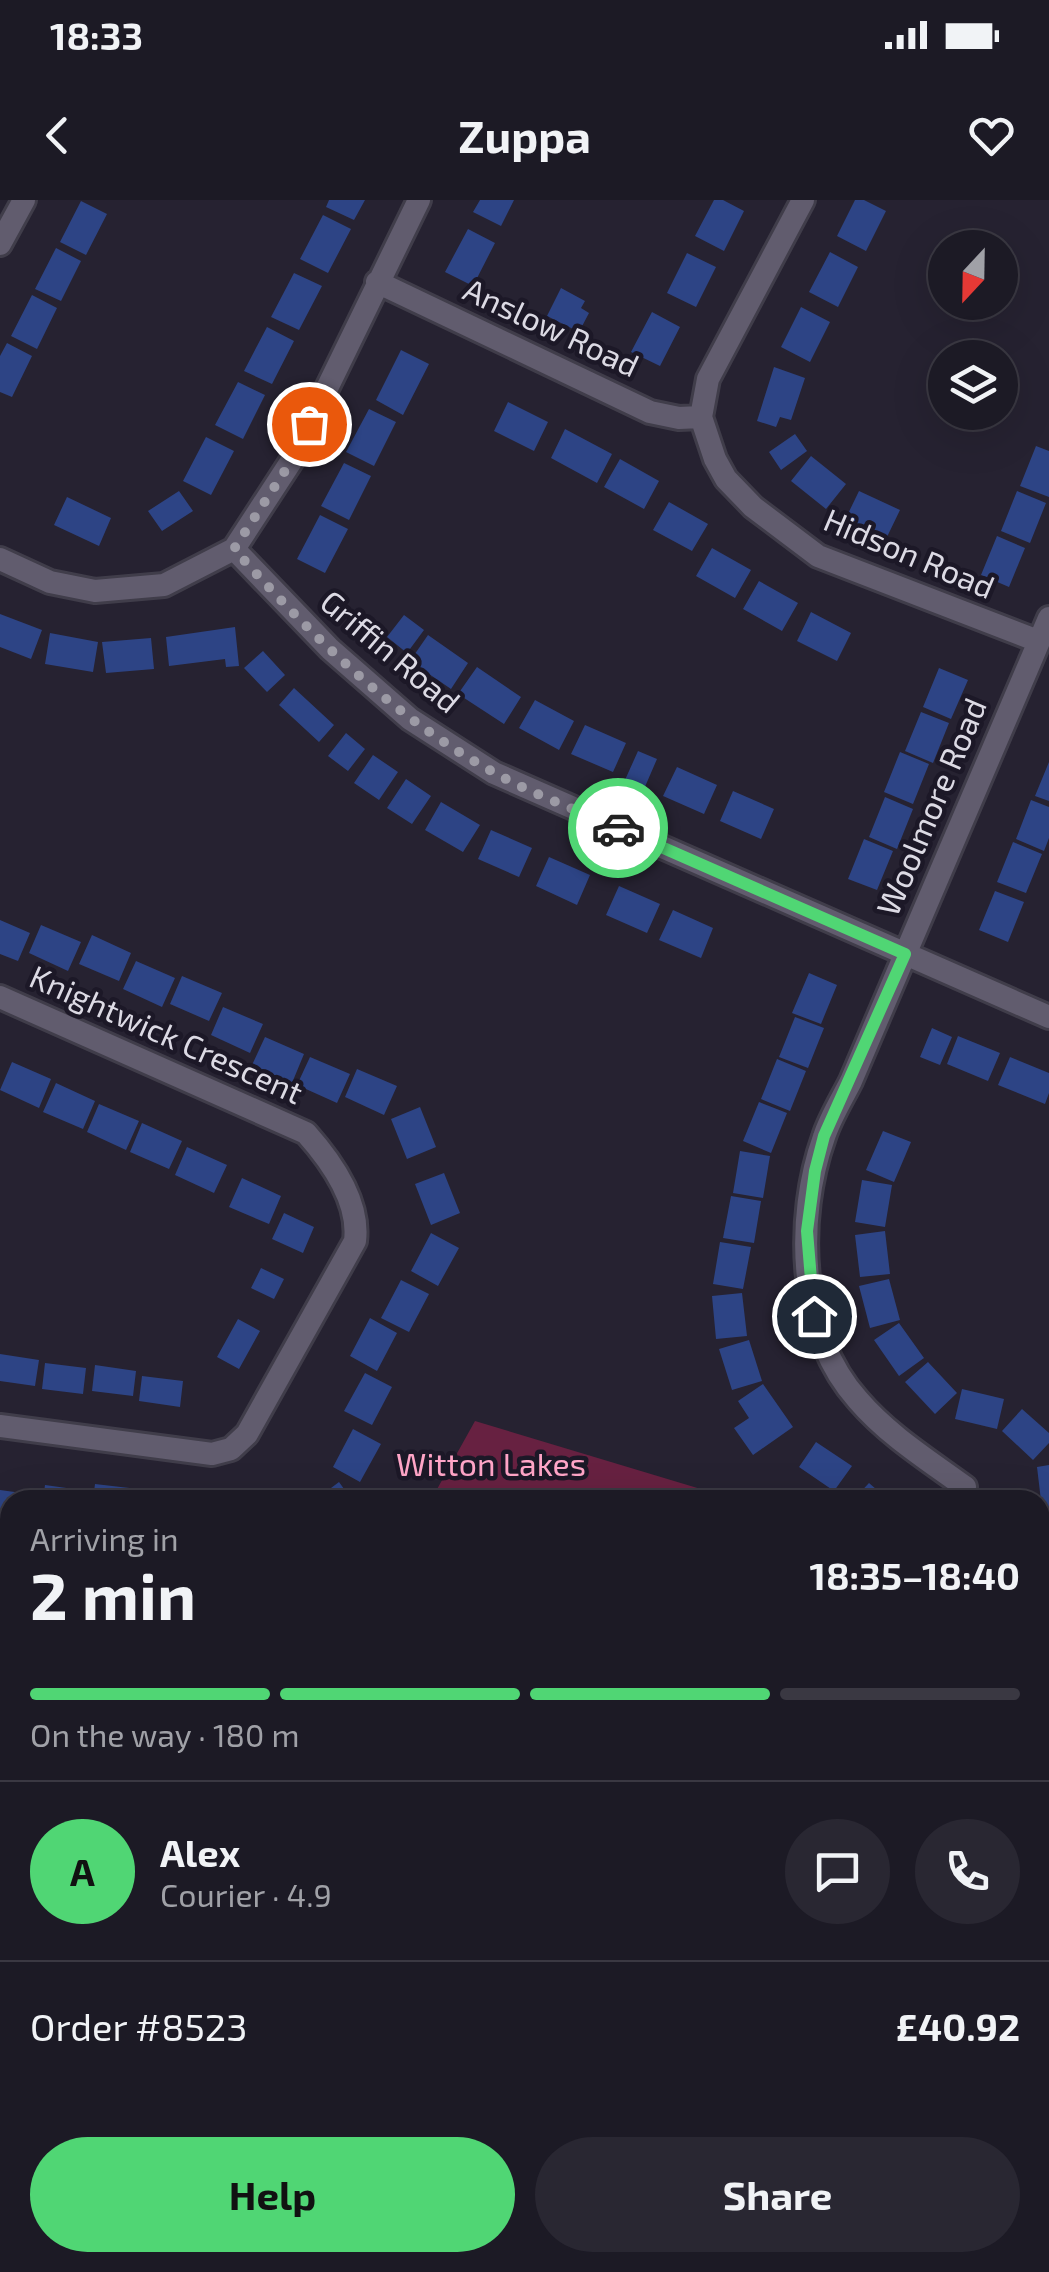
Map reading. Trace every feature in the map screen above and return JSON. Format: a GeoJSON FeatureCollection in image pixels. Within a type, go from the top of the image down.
{"type":"FeatureCollection","features":[{"type":"Feature","properties":{"kind":"street"},"geometry":{"type":"LineString","coordinates":[[0,244],[24,200]]}},
{"type":"Feature","properties":{"kind":"street"},"geometry":{"type":"LineString","coordinates":[[0,559],[50,582],[95,591],[164,585],[234,549],[292,460],[420,200]]}},
{"type":"Feature","properties":{"kind":"street"},"geometry":{"type":"LineString","coordinates":[[702,417],[708,379],[803,200]]}},
{"type":"Feature","properties":{"kind":"street","name":"Anslow Road"},"geometry":{"type":"LineString","coordinates":[[377,282],[650,412],[679,418],[702,417]]}},
{"type":"Feature","properties":{"kind":"street","name":"Hidson Road"},"geometry":{"type":"LineString","coordinates":[[702,417],[706,440],[726,478],[753,507],[818,556],[1038,641]]}},
{"type":"Feature","properties":{"kind":"street","name":"Griffin Road"},"geometry":{"type":"LineString","coordinates":[[234,549],[330,649],[410,720],[494,773],[1049,1018]]}},
{"type":"Feature","properties":{"kind":"street","name":"Woolmore Road"},"geometry":{"type":"LineString","coordinates":[[965,1487],[887,1430],[856,1398],[822,1343],[812,1300],[807,1231],[824,1136],[1049,618]]}},
{"type":"Feature","properties":{"kind":"street","name":"Knightwick Crescent"},"geometry":{"type":"LineString","coordinates":[[0,998],[306,1133],[333,1164],[357,1228],[355,1241],[247,1434],[230,1448],[212,1454],[0,1426]]}},
{"type":"Feature","properties":{"kind":"green space","name":"Witton Lakes"},"geometry":{"type":"Polygon","coordinates":[[[475,1421],[704,1490],[437,1490],[475,1421]]]}},
{"type":"Feature","properties":{"kind":"building"},"geometry":{"type":"Polygon","coordinates":[[[329,200],[365,200],[354,220],[326,207],[329,200]]]}},
{"type":"Feature","properties":{"kind":"building"},"geometry":{"type":"Polygon","coordinates":[[[480,200],[514,200],[501,226],[473,212],[480,200]]]}},
{"type":"Feature","properties":{"kind":"building"},"geometry":{"type":"Polygon","coordinates":[[[714,200],[723,200],[744,211],[724,251],[695,236],[714,200]]]}},
{"type":"Feature","properties":{"kind":"building"},"geometry":{"type":"Polygon","coordinates":[[[855,200],[864,200],[886,211],[866,251],[837,236],[855,200]]]}},
{"type":"Feature","properties":{"kind":"building"},"geometry":{"type":"Polygon","coordinates":[[[81,201],[107,214],[86,255],[60,242],[81,201]]]}},
{"type":"Feature","properties":{"kind":"building"},"geometry":{"type":"Polygon","coordinates":[[[323,215],[351,229],[328,273],[300,259],[323,215]]]}},
{"type":"Feature","properties":{"kind":"building"},"geometry":{"type":"Polygon","coordinates":[[[468,229],[495,243],[473,286],[445,272],[468,229]]]}},
{"type":"Feature","properties":{"kind":"building"},"geometry":{"type":"Polygon","coordinates":[[[56,248],[81,261],[61,301],[35,289],[56,248]]]}},
{"type":"Feature","properties":{"kind":"building"},"geometry":{"type":"Polygon","coordinates":[[[830,252],[858,267],[838,307],[809,292],[830,252]]]}},
{"type":"Feature","properties":{"kind":"building"},"geometry":{"type":"Polygon","coordinates":[[[687,253],[716,267],[696,307],[667,293],[687,253]]]}},
{"type":"Feature","properties":{"kind":"building"},"geometry":{"type":"Polygon","coordinates":[[[294,273],[322,286],[299,330],[271,317],[294,273]]]}},
{"type":"Feature","properties":{"kind":"building"},"geometry":{"type":"Polygon","coordinates":[[[561,288],[585,301],[581,308],[589,313],[579,332],[547,316],[561,288]]]}},
{"type":"Feature","properties":{"kind":"building"},"geometry":{"type":"Polygon","coordinates":[[[32,295],[57,308],[37,349],[11,336],[32,295]]]}},
{"type":"Feature","properties":{"kind":"building"},"geometry":{"type":"Polygon","coordinates":[[[801,307],[830,322],[810,362],[781,347],[801,307]]]}},
{"type":"Feature","properties":{"kind":"building"},"geometry":{"type":"Polygon","coordinates":[[[652,312],[680,327],[660,366],[631,352],[652,312]]]}},
{"type":"Feature","properties":{"kind":"building"},"geometry":{"type":"Polygon","coordinates":[[[267,327],[294,341],[272,384],[244,371],[267,327]]]}},
{"type":"Feature","properties":{"kind":"building"},"geometry":{"type":"Polygon","coordinates":[[[7,343],[32,356],[12,397],[0,392],[0,356],[7,343]]]}},
{"type":"Feature","properties":{"kind":"building"},"geometry":{"type":"Polygon","coordinates":[[[401,350],[429,364],[403,415],[376,400],[401,350]]]}},
{"type":"Feature","properties":{"kind":"building"},"geometry":{"type":"Polygon","coordinates":[[[774,367],[805,378],[791,420],[780,417],[776,427],[757,421],[774,367]]]}},
{"type":"Feature","properties":{"kind":"building"},"geometry":{"type":"Polygon","coordinates":[[[238,382],[265,395],[243,439],[215,425],[238,382]]]}},
{"type":"Feature","properties":{"kind":"building"},"geometry":{"type":"Polygon","coordinates":[[[508,402],[548,422],[534,451],[494,431],[508,402]]]}},
{"type":"Feature","properties":{"kind":"building"},"geometry":{"type":"Polygon","coordinates":[[[369,409],[396,422],[374,466],[346,452],[369,409]]]}},
{"type":"Feature","properties":{"kind":"building"},"geometry":{"type":"Polygon","coordinates":[[[565,429],[612,454],[597,483],[551,458],[565,429]]]}},
{"type":"Feature","properties":{"kind":"building"},"geometry":{"type":"Polygon","coordinates":[[[795,434],[807,451],[781,470],[769,452],[795,434]]]}},
{"type":"Feature","properties":{"kind":"building"},"geometry":{"type":"Polygon","coordinates":[[[206,437],[234,451],[211,495],[183,481],[206,437]]]}},
{"type":"Feature","properties":{"kind":"building"},"geometry":{"type":"Polygon","coordinates":[[[1036,446],[1049,451],[1049,497],[1020,486],[1036,446]]]}},
{"type":"Feature","properties":{"kind":"building"},"geometry":{"type":"Polygon","coordinates":[[[811,456],[846,484],[826,509],[791,481],[811,456]]]}},
{"type":"Feature","properties":{"kind":"building"},"geometry":{"type":"Polygon","coordinates":[[[620,459],[659,481],[644,509],[604,487],[620,459]]]}},
{"type":"Feature","properties":{"kind":"building"},"geometry":{"type":"Polygon","coordinates":[[[344,463],[371,476],[349,520],[321,506],[344,463]]]}},
{"type":"Feature","properties":{"kind":"building"},"geometry":{"type":"Polygon","coordinates":[[[179,491],[193,511],[162,531],[148,511],[179,491]]]}},
{"type":"Feature","properties":{"kind":"building"},"geometry":{"type":"Polygon","coordinates":[[[859,491],[900,510],[886,539],[845,520],[859,491]]]}},
{"type":"Feature","properties":{"kind":"building"},"geometry":{"type":"Polygon","coordinates":[[[1017,491],[1046,503],[1030,543],[1001,531],[1017,491]]]}},
{"type":"Feature","properties":{"kind":"building"},"geometry":{"type":"Polygon","coordinates":[[[67,497],[111,518],[99,546],[54,525],[67,497]]]}},
{"type":"Feature","properties":{"kind":"building"},"geometry":{"type":"Polygon","coordinates":[[[669,502],[708,524],[692,551],[653,530],[669,502]]]}},
{"type":"Feature","properties":{"kind":"building"},"geometry":{"type":"Polygon","coordinates":[[[320,515],[348,529],[325,573],[297,559],[320,515]]]}},
{"type":"Feature","properties":{"kind":"building"},"geometry":{"type":"Polygon","coordinates":[[[997,536],[1025,548],[1009,587],[981,575],[997,536]]]}},
{"type":"Feature","properties":{"kind":"building"},"geometry":{"type":"Polygon","coordinates":[[[712,548],[751,570],[735,598],[696,576],[712,548]]]}},
{"type":"Feature","properties":{"kind":"building"},"geometry":{"type":"Polygon","coordinates":[[[759,581],[798,603],[782,631],[743,609],[759,581]]]}},
{"type":"Feature","properties":{"kind":"building"},"geometry":{"type":"Polygon","coordinates":[[[811,612],[851,633],[837,661],[797,641],[811,612]]]}},
{"type":"Feature","properties":{"kind":"building"},"geometry":{"type":"Polygon","coordinates":[[[0,614],[42,630],[31,659],[0,647],[0,614]]]}},
{"type":"Feature","properties":{"kind":"building"},"geometry":{"type":"Polygon","coordinates":[[[404,615],[424,630],[407,653],[387,637],[404,615]]]}},
{"type":"Feature","properties":{"kind":"building"},"geometry":{"type":"Polygon","coordinates":[[[235,627],[239,666],[226,667],[225,659],[169,666],[166,637],[235,627]]]}},
{"type":"Feature","properties":{"kind":"building"},"geometry":{"type":"Polygon","coordinates":[[[50,633],[98,642],[93,672],[45,664],[50,633]]]}},
{"type":"Feature","properties":{"kind":"building"},"geometry":{"type":"Polygon","coordinates":[[[428,635],[468,663],[451,689],[410,661],[428,635]]]}},
{"type":"Feature","properties":{"kind":"building"},"geometry":{"type":"Polygon","coordinates":[[[151,638],[154,669],[106,673],[102,642],[151,638]]]}},
{"type":"Feature","properties":{"kind":"building"},"geometry":{"type":"Polygon","coordinates":[[[263,651],[285,675],[267,692],[244,668],[263,651]]]}},
{"type":"Feature","properties":{"kind":"building"},"geometry":{"type":"Polygon","coordinates":[[[477,667],[521,697],[504,724],[458,694],[477,667]]]}},
{"type":"Feature","properties":{"kind":"building"},"geometry":{"type":"Polygon","coordinates":[[[939,668],[968,680],[951,719],[923,707],[939,668]]]}},
{"type":"Feature","properties":{"kind":"building"},"geometry":{"type":"Polygon","coordinates":[[[294,688],[334,725],[319,742],[279,705],[294,688]]]}},
{"type":"Feature","properties":{"kind":"building"},"geometry":{"type":"Polygon","coordinates":[[[535,700],[574,721],[559,750],[519,728],[535,700]]]}},
{"type":"Feature","properties":{"kind":"building"},"geometry":{"type":"Polygon","coordinates":[[[921,712],[949,723],[933,763],[905,751],[921,712]]]}},
{"type":"Feature","properties":{"kind":"building"},"geometry":{"type":"Polygon","coordinates":[[[585,725],[626,743],[613,772],[571,754],[585,725]]]}},
{"type":"Feature","properties":{"kind":"building"},"geometry":{"type":"Polygon","coordinates":[[[346,733],[365,749],[348,771],[328,756],[346,733]]]}},
{"type":"Feature","properties":{"kind":"building"},"geometry":{"type":"Polygon","coordinates":[[[638,751],[657,759],[644,789],[625,780],[638,751]]]}},
{"type":"Feature","properties":{"kind":"building"},"geometry":{"type":"Polygon","coordinates":[[[900,752],[929,764],[913,804],[884,792],[900,752]]]}},
{"type":"Feature","properties":{"kind":"building"},"geometry":{"type":"Polygon","coordinates":[[[373,755],[398,772],[379,800],[354,783],[373,755]]]}},
{"type":"Feature","properties":{"kind":"building"},"geometry":{"type":"Polygon","coordinates":[[[1049,762],[1049,801],[1035,796],[1049,762]]]}},
{"type":"Feature","properties":{"kind":"building"},"geometry":{"type":"Polygon","coordinates":[[[677,767],[717,785],[704,814],[663,796],[677,767]]]}},
{"type":"Feature","properties":{"kind":"building"},"geometry":{"type":"Polygon","coordinates":[[[406,779],[431,796],[412,824],[387,808],[406,779]]]}},
{"type":"Feature","properties":{"kind":"building"},"geometry":{"type":"Polygon","coordinates":[[[733,791],[774,809],[761,839],[720,821],[733,791]]]}},
{"type":"Feature","properties":{"kind":"building"},"geometry":{"type":"Polygon","coordinates":[[[885,797],[913,809],[897,849],[869,837],[885,797]]]}},
{"type":"Feature","properties":{"kind":"building"},"geometry":{"type":"Polygon","coordinates":[[[1031,800],[1049,807],[1049,838],[1044,851],[1016,839],[1031,800]]]}},
{"type":"Feature","properties":{"kind":"building"},"geometry":{"type":"Polygon","coordinates":[[[441,802],[480,825],[463,852],[425,830],[441,802]]]}},
{"type":"Feature","properties":{"kind":"building"},"geometry":{"type":"Polygon","coordinates":[[[491,830],[532,848],[519,877],[478,859],[491,830]]]}},
{"type":"Feature","properties":{"kind":"building"},"geometry":{"type":"Polygon","coordinates":[[[864,839],[893,851],[877,890],[848,879],[864,839]]]}},
{"type":"Feature","properties":{"kind":"building"},"geometry":{"type":"Polygon","coordinates":[[[1013,842],[1042,854],[1026,893],[997,882],[1013,842]]]}},
{"type":"Feature","properties":{"kind":"building"},"geometry":{"type":"Polygon","coordinates":[[[549,857],[590,875],[577,905],[536,886],[549,857]]]}},
{"type":"Feature","properties":{"kind":"building"},"geometry":{"type":"Polygon","coordinates":[[[619,886],[660,904],[647,933],[606,915],[619,886]]]}},
{"type":"Feature","properties":{"kind":"building"},"geometry":{"type":"Polygon","coordinates":[[[995,891],[1024,902],[1008,942],[979,930],[995,891]]]}},
{"type":"Feature","properties":{"kind":"building"},"geometry":{"type":"Polygon","coordinates":[[[673,910],[713,928],[701,958],[659,940],[673,910]]]}},
{"type":"Feature","properties":{"kind":"building"},"geometry":{"type":"Polygon","coordinates":[[[0,920],[30,933],[18,961],[0,954],[0,920]]]}},
{"type":"Feature","properties":{"kind":"building"},"geometry":{"type":"Polygon","coordinates":[[[41,925],[81,942],[68,971],[29,953],[41,925]]]}},
{"type":"Feature","properties":{"kind":"building"},"geometry":{"type":"Polygon","coordinates":[[[92,935],[131,953],[119,981],[79,964],[92,935]]]}},
{"type":"Feature","properties":{"kind":"building"},"geometry":{"type":"Polygon","coordinates":[[[136,961],[175,978],[162,1007],[123,989],[136,961]]]}},
{"type":"Feature","properties":{"kind":"building"},"geometry":{"type":"Polygon","coordinates":[[[809,973],[837,985],[821,1024],[792,1013],[809,973]]]}},
{"type":"Feature","properties":{"kind":"building"},"geometry":{"type":"Polygon","coordinates":[[[182,976],[222,993],[209,1021],[170,1004],[182,976]]]}},
{"type":"Feature","properties":{"kind":"building"},"geometry":{"type":"Polygon","coordinates":[[[223,1007],[263,1024],[250,1053],[211,1035],[223,1007]]]}},
{"type":"Feature","properties":{"kind":"building"},"geometry":{"type":"Polygon","coordinates":[[[795,1017],[824,1028],[808,1068],[779,1057],[795,1017]]]}},
{"type":"Feature","properties":{"kind":"building"},"geometry":{"type":"Polygon","coordinates":[[[932,1028],[952,1037],[940,1065],[920,1057],[932,1028]]]}},
{"type":"Feature","properties":{"kind":"building"},"geometry":{"type":"Polygon","coordinates":[[[958,1036],[1000,1053],[988,1081],[947,1064],[958,1036]]]}},
{"type":"Feature","properties":{"kind":"building"},"geometry":{"type":"Polygon","coordinates":[[[265,1037],[304,1054],[292,1083],[252,1065],[265,1037]]]}},
{"type":"Feature","properties":{"kind":"building"},"geometry":{"type":"Polygon","coordinates":[[[310,1057],[350,1074],[337,1103],[297,1085],[310,1057]]]}},
{"type":"Feature","properties":{"kind":"building"},"geometry":{"type":"Polygon","coordinates":[[[1010,1057],[1049,1073],[1045,1104],[998,1085],[1010,1057]]]}},
{"type":"Feature","properties":{"kind":"building"},"geometry":{"type":"Polygon","coordinates":[[[777,1059],[806,1071],[790,1111],[761,1099],[777,1059]]]}},
{"type":"Feature","properties":{"kind":"building"},"geometry":{"type":"Polygon","coordinates":[[[12,1062],[51,1079],[39,1108],[0,1090],[12,1062]]]}},
{"type":"Feature","properties":{"kind":"building"},"geometry":{"type":"Polygon","coordinates":[[[357,1069],[397,1086],[384,1115],[345,1097],[357,1069]]]}},
{"type":"Feature","properties":{"kind":"building"},"geometry":{"type":"Polygon","coordinates":[[[56,1083],[95,1101],[83,1129],[43,1112],[56,1083]]]}},
{"type":"Feature","properties":{"kind":"building"},"geometry":{"type":"Polygon","coordinates":[[[759,1102],[787,1113],[771,1153],[743,1141],[759,1102]]]}},
{"type":"Feature","properties":{"kind":"building"},"geometry":{"type":"Polygon","coordinates":[[[99,1104],[139,1121],[126,1150],[87,1132],[99,1104]]]}},
{"type":"Feature","properties":{"kind":"building"},"geometry":{"type":"Polygon","coordinates":[[[420,1107],[436,1147],[407,1159],[391,1119],[420,1107]]]}},
{"type":"Feature","properties":{"kind":"building"},"geometry":{"type":"Polygon","coordinates":[[[142,1123],[182,1141],[169,1169],[130,1152],[142,1123]]]}},
{"type":"Feature","properties":{"kind":"building"},"geometry":{"type":"Polygon","coordinates":[[[883,1131],[911,1142],[894,1182],[866,1170],[883,1131]]]}},
{"type":"Feature","properties":{"kind":"building"},"geometry":{"type":"Polygon","coordinates":[[[187,1147],[227,1165],[214,1193],[175,1175],[187,1147]]]}},
{"type":"Feature","properties":{"kind":"building"},"geometry":{"type":"Polygon","coordinates":[[[740,1151],[770,1156],[763,1198],[733,1193],[740,1151]]]}},
{"type":"Feature","properties":{"kind":"building"},"geometry":{"type":"Polygon","coordinates":[[[444,1173],[460,1213],[431,1225],[415,1184],[444,1173]]]}},
{"type":"Feature","properties":{"kind":"building"},"geometry":{"type":"Polygon","coordinates":[[[242,1178],[281,1196],[269,1224],[229,1207],[242,1178]]]}},
{"type":"Feature","properties":{"kind":"building"},"geometry":{"type":"Polygon","coordinates":[[[862,1180],[892,1185],[885,1227],[855,1222],[862,1180]]]}},
{"type":"Feature","properties":{"kind":"building"},"geometry":{"type":"Polygon","coordinates":[[[731,1196],[761,1201],[754,1243],[723,1238],[731,1196]]]}},
{"type":"Feature","properties":{"kind":"building"},"geometry":{"type":"Polygon","coordinates":[[[284,1213],[314,1227],[303,1253],[272,1239],[284,1213]]]}},
{"type":"Feature","properties":{"kind":"building"},"geometry":{"type":"Polygon","coordinates":[[[885,1231],[890,1274],[860,1277],[855,1235],[885,1231]]]}},
{"type":"Feature","properties":{"kind":"building"},"geometry":{"type":"Polygon","coordinates":[[[431,1233],[459,1248],[438,1286],[411,1271],[431,1233]]]}},
{"type":"Feature","properties":{"kind":"building"},"geometry":{"type":"Polygon","coordinates":[[[720,1242],[751,1247],[743,1289],[713,1284],[720,1242]]]}},
{"type":"Feature","properties":{"kind":"building"},"geometry":{"type":"Polygon","coordinates":[[[261,1268],[284,1279],[274,1299],[251,1288],[261,1268]]]}},
{"type":"Feature","properties":{"kind":"building"},"geometry":{"type":"Polygon","coordinates":[[[889,1279],[900,1320],[870,1328],[859,1286],[889,1279]]]}},
{"type":"Feature","properties":{"kind":"building"},"geometry":{"type":"Polygon","coordinates":[[[401,1280],[429,1294],[409,1332],[381,1318],[401,1280]]]}},
{"type":"Feature","properties":{"kind":"building"},"geometry":{"type":"Polygon","coordinates":[[[742,1293],[747,1336],[716,1339],[712,1296],[742,1293]]]}},
{"type":"Feature","properties":{"kind":"building"},"geometry":{"type":"Polygon","coordinates":[[[370,1318],[397,1333],[377,1371],[350,1356],[370,1318]]]}},
{"type":"Feature","properties":{"kind":"building"},"geometry":{"type":"Polygon","coordinates":[[[238,1319],[260,1331],[239,1369],[217,1357],[238,1319]]]}},
{"type":"Feature","properties":{"kind":"building"},"geometry":{"type":"Polygon","coordinates":[[[899,1323],[924,1358],[899,1376],[874,1340],[899,1323]]]}},
{"type":"Feature","properties":{"kind":"building"},"geometry":{"type":"Polygon","coordinates":[[[749,1340],[762,1381],[732,1390],[719,1349],[749,1340]]]}},
{"type":"Feature","properties":{"kind":"building"},"geometry":{"type":"Polygon","coordinates":[[[0,1354],[39,1360],[35,1386],[0,1381],[0,1354]]]}},
{"type":"Feature","properties":{"kind":"building"},"geometry":{"type":"Polygon","coordinates":[[[928,1362],[957,1393],[935,1414],[905,1382],[928,1362]]]}},
{"type":"Feature","properties":{"kind":"building"},"geometry":{"type":"Polygon","coordinates":[[[45,1363],[86,1368],[83,1394],[42,1389],[45,1363]]]}},
{"type":"Feature","properties":{"kind":"building"},"geometry":{"type":"Polygon","coordinates":[[[95,1365],[136,1371],[133,1396],[92,1391],[95,1365]]]}},
{"type":"Feature","properties":{"kind":"building"},"geometry":{"type":"Polygon","coordinates":[[[365,1373],[392,1387],[372,1425],[344,1411],[365,1373]]]}},
{"type":"Feature","properties":{"kind":"building"},"geometry":{"type":"Polygon","coordinates":[[[142,1376],[183,1381],[180,1407],[139,1401],[142,1376]]]}},
{"type":"Feature","properties":{"kind":"building"},"geometry":{"type":"Polygon","coordinates":[[[763,1384],[793,1427],[753,1455],[734,1428],[749,1418],[738,1401],[763,1384]]]}},
{"type":"Feature","properties":{"kind":"building"},"geometry":{"type":"Polygon","coordinates":[[[962,1389],[1004,1399],[997,1429],[955,1419],[962,1389]]]}},
{"type":"Feature","properties":{"kind":"building"},"geometry":{"type":"Polygon","coordinates":[[[1022,1409],[1049,1433],[1049,1443],[1033,1460],[1002,1431],[1022,1409]]]}},
{"type":"Feature","properties":{"kind":"building"},"geometry":{"type":"Polygon","coordinates":[[[353,1429],[381,1444],[360,1482],[333,1467],[353,1429]]]}},
{"type":"Feature","properties":{"kind":"building"},"geometry":{"type":"Polygon","coordinates":[[[816,1442],[852,1466],[835,1490],[799,1467],[816,1442]]]}},
{"type":"Feature","properties":{"kind":"building"},"geometry":{"type":"Polygon","coordinates":[[[1049,1465],[1049,1490],[1040,1490],[1037,1467],[1049,1465]]]}},
{"type":"Feature","properties":{"kind":"building"},"geometry":{"type":"Polygon","coordinates":[[[339,1482],[345,1490],[328,1490],[339,1482]]]}},
{"type":"Feature","properties":{"kind":"building"},"geometry":{"type":"Polygon","coordinates":[[[95,1484],[138,1489],[138,1490],[94,1490],[95,1484]]]}},
{"type":"Feature","properties":{"kind":"building"},"geometry":{"type":"Polygon","coordinates":[[[45,1485],[81,1490],[44,1490],[45,1485]]]}},
{"type":"Feature","properties":{"kind":"way so far"},"geometry":{"type":"LineString","coordinates":[[309,424],[292,460],[234,549],[330,649],[410,720],[494,773],[618,828]]}},
{"type":"Feature","properties":{"kind":"route"},"geometry":{"type":"LineString","coordinates":[[618,828],[905,954],[824,1136],[815,1171],[807,1231],[814,1316]]}}]}
